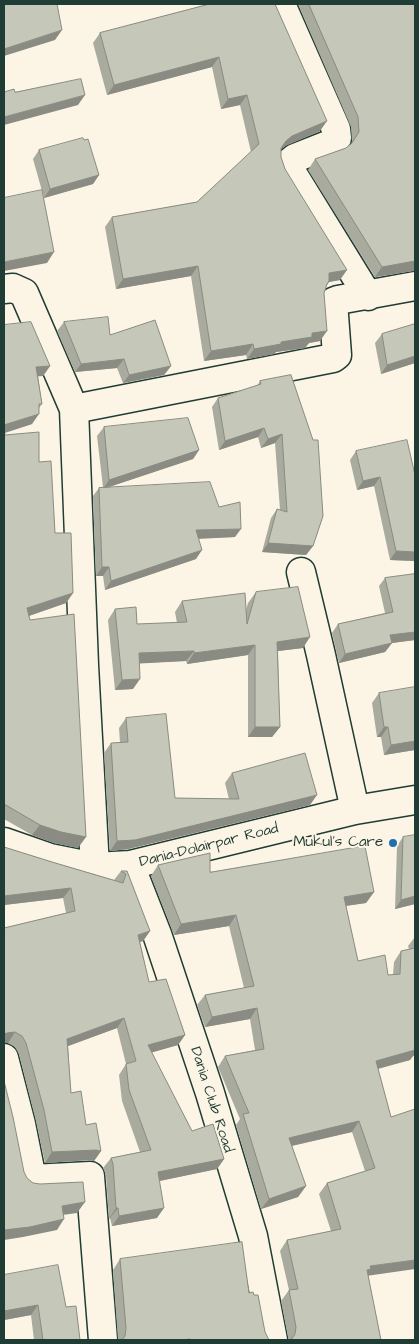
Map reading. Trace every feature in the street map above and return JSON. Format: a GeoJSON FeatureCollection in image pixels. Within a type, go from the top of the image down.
{"type":"FeatureCollection","features":[{"type":"Feature","properties":{"kind":"street"},"geometry":{"type":"LineString","coordinates":[[280,4],[336,129],[337,138],[333,143],[295,158],[289,163],[291,171],[368,296]]}},
{"type":"Feature","properties":{"kind":"street"},"geometry":{"type":"LineString","coordinates":[[74,409],[333,358],[337,355],[333,302],[415,286]]}},
{"type":"Feature","properties":{"kind":"street"},"geometry":{"type":"LineString","coordinates":[[4,289],[13,288],[24,293],[74,409],[84,665],[95,867]]}},
{"type":"Feature","properties":{"kind":"street"},"geometry":{"type":"LineString","coordinates":[[301,572],[356,810]]}},
{"type":"Feature","properties":{"kind":"street","name":"Dania-Dolairpar Road"},"geometry":{"type":"LineString","coordinates":[[4,842],[50,858],[95,867],[130,865],[356,810],[415,800]]}},
{"type":"Feature","properties":{"kind":"street","name":"Dania Club Road"},"geometry":{"type":"LineString","coordinates":[[130,865],[157,934],[219,1121],[253,1236],[270,1340]]}},
{"type":"Feature","properties":{"kind":"street"},"geometry":{"type":"LineString","coordinates":[[4,1058],[21,1124],[32,1179],[90,1176],[103,1340]]}},
{"type":"Feature","properties":{"kind":"building"},"geometry":{"type":"Polygon","coordinates":[[[4,4],[57,4],[62,30],[4,49],[4,4]]]}},
{"type":"Feature","properties":{"kind":"building"},"geometry":{"type":"Polygon","coordinates":[[[210,4],[275,4],[327,121],[292,136],[281,148],[281,157],[285,169],[347,270],[329,273],[329,281],[324,293],[327,331],[312,333],[312,337],[254,349],[253,344],[211,351],[198,266],[123,279],[112,217],[197,202],[259,144],[247,95],[228,99],[219,57],[114,85],[100,33],[210,4]]]}},
{"type":"Feature","properties":{"kind":"building"},"geometry":{"type":"Polygon","coordinates":[[[309,4],[415,4],[415,261],[382,267],[315,159],[346,148],[352,143],[359,132],[358,117],[309,4]]]}},
{"type":"Feature","properties":{"kind":"building"},"geometry":{"type":"Polygon","coordinates":[[[81,79],[85,95],[4,117],[4,92],[14,89],[15,92],[81,79]]]}},
{"type":"Feature","properties":{"kind":"building"},"geometry":{"type":"Polygon","coordinates":[[[83,138],[84,140],[88,139],[99,175],[50,189],[39,150],[83,138]]]}},
{"type":"Feature","properties":{"kind":"building"},"geometry":{"type":"Polygon","coordinates":[[[42,190],[54,252],[4,262],[4,198],[42,190]]]}},
{"type":"Feature","properties":{"kind":"building"},"geometry":{"type":"Polygon","coordinates":[[[108,317],[110,335],[155,320],[171,366],[129,375],[124,359],[81,364],[64,322],[108,317]]]}},
{"type":"Feature","properties":{"kind":"building"},"geometry":{"type":"Polygon","coordinates":[[[31,322],[50,366],[36,367],[42,404],[39,404],[39,414],[4,425],[4,325],[31,322]]]}},
{"type":"Feature","properties":{"kind":"building"},"geometry":{"type":"Polygon","coordinates":[[[415,324],[415,356],[387,365],[382,334],[415,324]]]}},
{"type":"Feature","properties":{"kind":"building"},"geometry":{"type":"Polygon","coordinates":[[[291,375],[313,440],[318,440],[323,516],[313,546],[268,543],[277,509],[287,512],[282,434],[268,439],[264,428],[225,441],[218,398],[261,384],[260,381],[291,375]]]}},
{"type":"Feature","properties":{"kind":"building"},"geometry":{"type":"Polygon","coordinates":[[[188,418],[199,450],[109,480],[104,427],[188,418]]]}},
{"type":"Feature","properties":{"kind":"building"},"geometry":{"type":"Polygon","coordinates":[[[4,428],[5,435],[39,432],[39,462],[51,461],[55,533],[71,533],[73,593],[27,608],[30,620],[74,614],[86,837],[40,825],[4,804],[4,428]]]}},
{"type":"Feature","properties":{"kind":"building"},"geometry":{"type":"Polygon","coordinates":[[[407,440],[415,475],[415,552],[396,551],[380,477],[363,481],[356,451],[407,440]]]}},
{"type":"Feature","properties":{"kind":"building"},"geometry":{"type":"Polygon","coordinates":[[[210,482],[219,507],[240,502],[241,529],[196,530],[202,550],[111,581],[109,567],[102,567],[99,488],[210,482]]]}},
{"type":"Feature","properties":{"kind":"building"},"geometry":{"type":"Polygon","coordinates":[[[415,574],[415,632],[390,635],[392,643],[345,654],[338,624],[393,612],[385,578],[415,574]]]}},
{"type":"Feature","properties":{"kind":"building"},"geometry":{"type":"Polygon","coordinates":[[[298,587],[310,637],[277,642],[280,727],[255,727],[255,645],[194,653],[194,651],[139,653],[140,679],[122,680],[115,609],[136,607],[137,624],[187,622],[182,601],[245,593],[247,624],[256,592],[298,587]]]}},
{"type":"Feature","properties":{"kind":"building"},"geometry":{"type":"Polygon","coordinates":[[[415,687],[415,741],[391,745],[388,727],[384,727],[379,693],[415,687]]]}},
{"type":"Feature","properties":{"kind":"building"},"geometry":{"type":"Polygon","coordinates":[[[166,714],[175,798],[239,799],[232,773],[305,753],[317,795],[135,840],[117,841],[111,743],[128,742],[126,718],[166,714]]]}},
{"type":"Feature","properties":{"kind":"building"},"geometry":{"type":"Polygon","coordinates":[[[415,835],[415,896],[401,900],[403,837],[415,835]]]}},
{"type":"Feature","properties":{"kind":"building"},"geometry":{"type":"Polygon","coordinates":[[[365,846],[374,892],[344,897],[358,961],[385,955],[388,975],[400,974],[401,951],[415,948],[415,1050],[376,1061],[391,1117],[415,1109],[415,1260],[370,1266],[371,1269],[367,1270],[381,1340],[291,1340],[295,1334],[296,1327],[289,1290],[298,1289],[287,1240],[341,1229],[327,1183],[375,1168],[359,1121],[289,1138],[306,1186],[269,1199],[243,1114],[249,1113],[225,1056],[264,1049],[257,1008],[212,1017],[205,995],[254,986],[236,915],[181,924],[158,865],[210,853],[210,872],[365,846]]]}},
{"type":"Feature","properties":{"kind":"building"},"geometry":{"type":"Polygon","coordinates":[[[4,847],[123,883],[126,874],[121,871],[127,871],[150,931],[138,935],[149,982],[166,979],[185,1035],[148,1045],[192,1131],[213,1124],[224,1159],[158,1172],[164,1208],[119,1216],[118,1208],[116,1208],[111,1158],[151,1150],[129,1090],[126,1064],[136,1061],[124,1018],[67,1039],[71,1093],[81,1091],[86,1125],[96,1123],[101,1151],[52,1152],[44,1110],[26,1043],[22,1036],[15,1032],[4,1034],[4,928],[75,911],[71,888],[4,896],[4,847]]]}},
{"type":"Feature","properties":{"kind":"building"},"geometry":{"type":"Polygon","coordinates":[[[4,1081],[24,1172],[27,1178],[33,1183],[40,1184],[83,1182],[85,1202],[62,1206],[64,1219],[30,1227],[4,1230],[4,1081]]]}},
{"type":"Feature","properties":{"kind":"building"},"geometry":{"type":"Polygon","coordinates":[[[242,1242],[249,1293],[253,1292],[254,1295],[258,1295],[265,1332],[269,1340],[122,1340],[125,1336],[126,1328],[120,1259],[242,1242]]]}},
{"type":"Feature","properties":{"kind":"building"},"geometry":{"type":"Polygon","coordinates":[[[58,1265],[66,1307],[76,1306],[80,1340],[43,1340],[38,1305],[4,1311],[4,1275],[58,1265]]]}},
{"type":"Feature","properties":{"kind":"place","name":"Mukul's Care"},"geometry":{"type":"Point","coordinates":[393,843]}}]}
